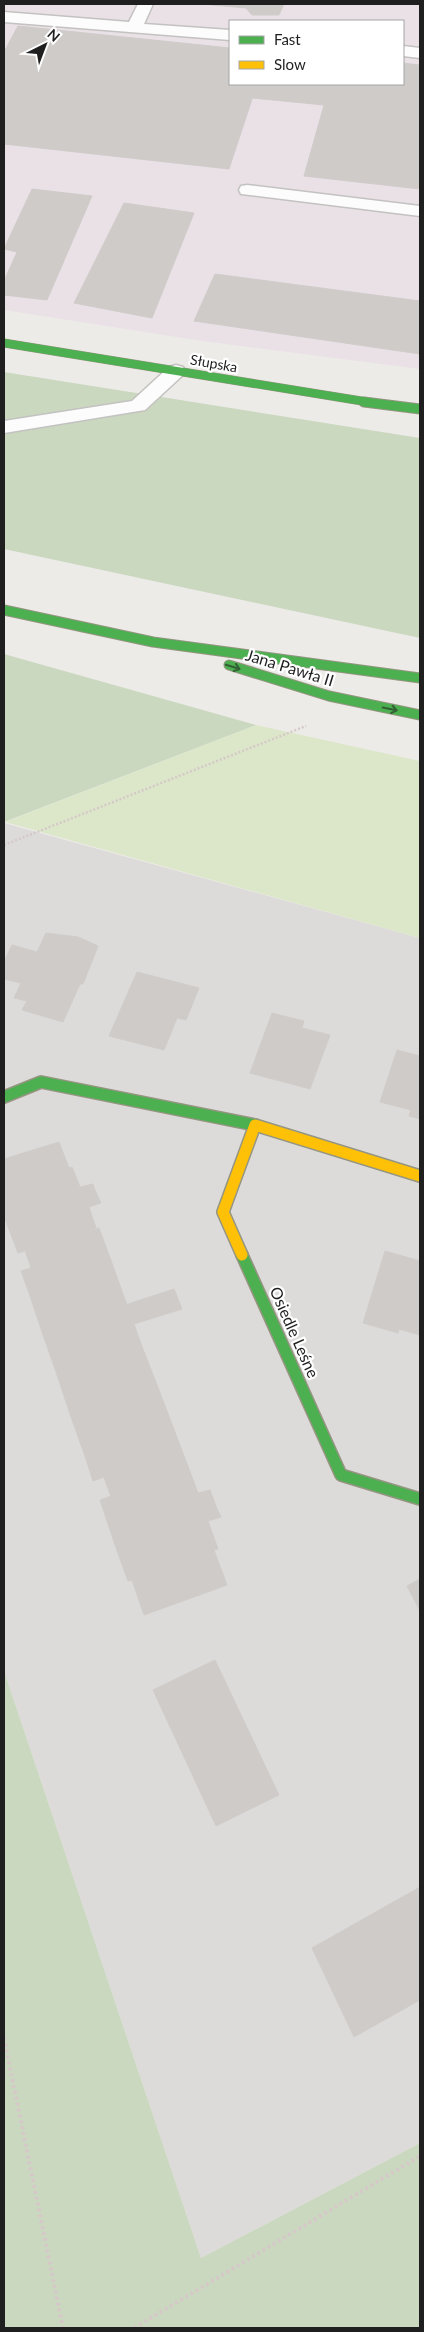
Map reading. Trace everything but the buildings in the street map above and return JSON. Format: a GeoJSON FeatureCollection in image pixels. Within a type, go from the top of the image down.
{"type":"FeatureCollection","features":[{"type":"Feature","properties":{"kind":"street","name":"Słupska"},"geometry":{"type":"LineString","coordinates":[[4,343],[330,397],[420,409]]}},
{"type":"Feature","properties":{"kind":"street","name":"Jana Pawła II"},"geometry":{"type":"LineString","coordinates":[[4,610],[153,642],[420,678]]}},
{"type":"Feature","properties":{"kind":"street","name":"Jana Pawła II"},"geometry":{"type":"LineString","coordinates":[[153,642],[329,696],[420,715]]}},
{"type":"Feature","properties":{"kind":"street"},"geometry":{"type":"LineString","coordinates":[[4,1097],[41,1082],[255,1125],[420,1176]]}},
{"type":"Feature","properties":{"kind":"street","name":"Osiedle Leśne"},"geometry":{"type":"LineString","coordinates":[[255,1125],[223,1212],[341,1474],[420,1499]]}},
{"type":"Feature","properties":{"kind":"lane"},"geometry":{"type":"LineString","coordinates":[[135,26],[145,4]]}},
{"type":"Feature","properties":{"kind":"lane"},"geometry":{"type":"LineString","coordinates":[[4,16],[229,35]]}},
{"type":"Feature","properties":{"kind":"lane"},"geometry":{"type":"LineString","coordinates":[[404,51],[420,53]]}},
{"type":"Feature","properties":{"kind":"lane"},"geometry":{"type":"LineString","coordinates":[[247,190],[420,211]]}},
{"type":"Feature","properties":{"kind":"lane"},"geometry":{"type":"LineString","coordinates":[[4,426],[138,406],[176,372]]}},
{"type":"Feature","properties":{"kind":"path"},"geometry":{"type":"LineString","coordinates":[[4,845],[312,724],[329,696]]}},
{"type":"Feature","properties":{"kind":"path"},"geometry":{"type":"LineString","coordinates":[[4,2038],[63,2328]]}},
{"type":"Feature","properties":{"kind":"path"},"geometry":{"type":"LineString","coordinates":[[134,2328],[420,2156]]}},
{"type":"Feature","properties":{"kind":"shaded area"},"geometry":{"type":"Polygon","coordinates":[[[4,4],[420,4],[420,369],[202,341],[4,310],[4,4]]]}},
{"type":"Feature","properties":{"kind":"shaded area"},"geometry":{"type":"Polygon","coordinates":[[[4,823],[420,938],[420,2143],[201,2258],[4,1671],[4,823]]]}},
{"type":"Feature","properties":{"kind":"green space"},"geometry":{"type":"Polygon","coordinates":[[[4,372],[420,438],[420,638],[4,549],[4,372]]]}},
{"type":"Feature","properties":{"kind":"green space"},"geometry":{"type":"Polygon","coordinates":[[[4,654],[256,725],[4,822],[4,654]]]}},
{"type":"Feature","properties":{"kind":"green space"},"geometry":{"type":"Polygon","coordinates":[[[256,725],[420,761],[420,938],[5,822],[256,725]]]}},
{"type":"Feature","properties":{"kind":"green space"},"geometry":{"type":"Polygon","coordinates":[[[4,1671],[201,2258],[420,2143],[420,2328],[4,2328],[4,1671]]]}},
{"type":"Feature","properties":{"kind":"traffic: fast"},"geometry":{"type":"LineString","coordinates":[[4,343],[330,397],[420,409]]}},
{"type":"Feature","properties":{"kind":"traffic: fast"},"geometry":{"type":"LineString","coordinates":[[4,610],[153,642],[420,678]]}},
{"type":"Feature","properties":{"kind":"traffic: fast"},"geometry":{"type":"LineString","coordinates":[[229,665],[329,696],[420,715]]}},
{"type":"Feature","properties":{"kind":"traffic: fast"},"geometry":{"type":"LineString","coordinates":[[4,1097],[41,1082],[255,1125]]}},
{"type":"Feature","properties":{"kind":"traffic: fast"},"geometry":{"type":"LineString","coordinates":[[242,1255],[341,1475],[420,1499]]}},
{"type":"Feature","properties":{"kind":"traffic: slow"},"geometry":{"type":"LineString","coordinates":[[242,1255],[223,1212],[255,1125],[420,1176]]}}]}
